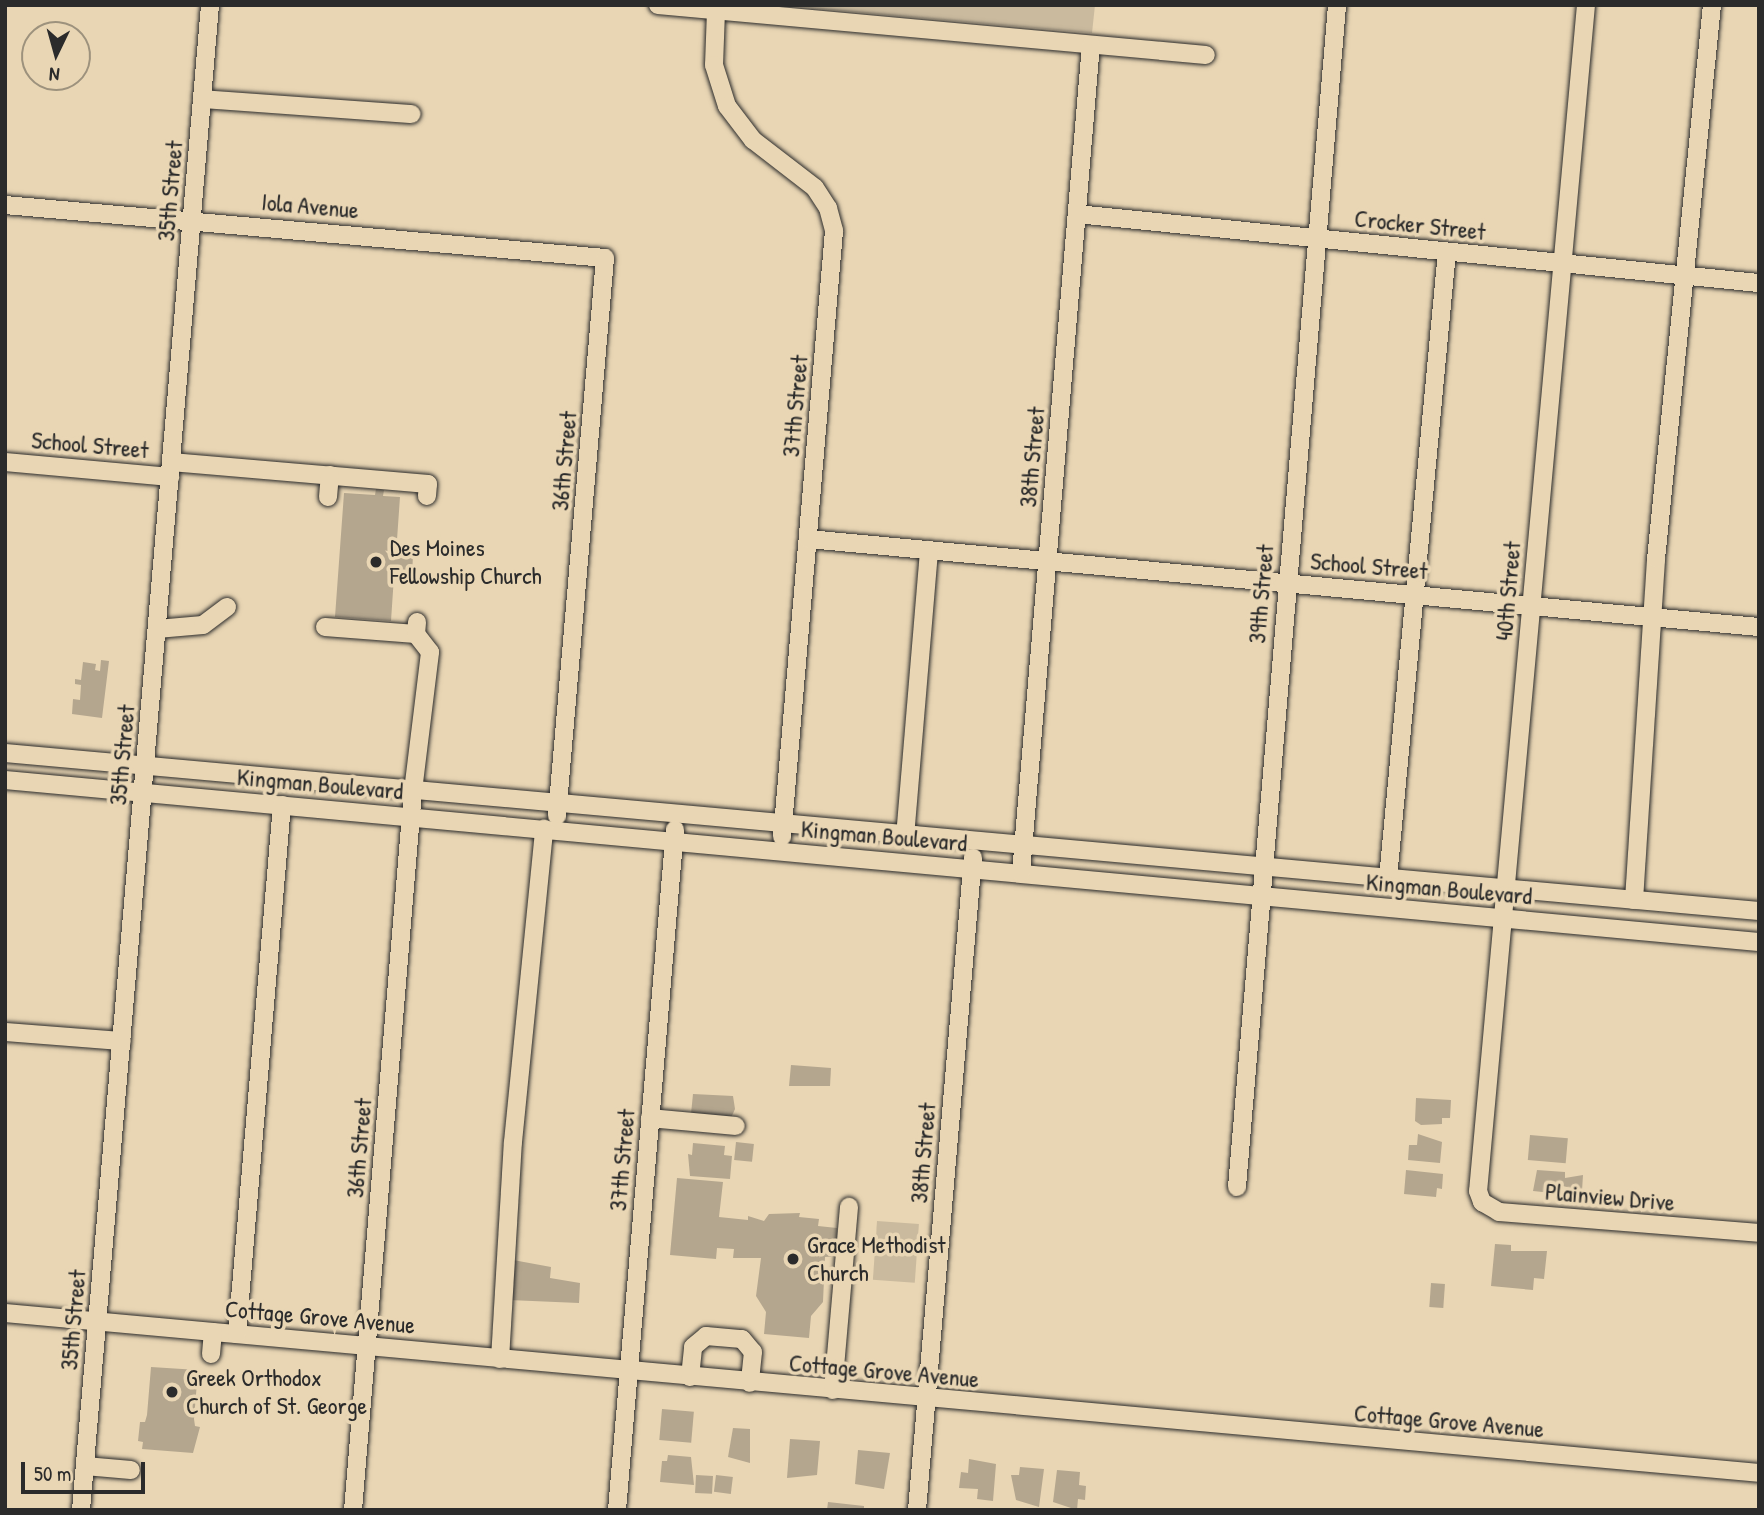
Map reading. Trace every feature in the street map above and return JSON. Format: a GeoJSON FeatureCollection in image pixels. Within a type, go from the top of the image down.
{"type":"FeatureCollection","features":[{"type":"Feature","properties":{"kind":"street","name":"35th Street"},"geometry":{"type":"LineString","coordinates":[[81,1510],[210,5]]}},
{"type":"Feature","properties":{"kind":"street"},"geometry":{"type":"LineString","coordinates":[[658,5],[1206,55]]}},
{"type":"Feature","properties":{"kind":"street","name":"39th Street"},"geometry":{"type":"LineString","coordinates":[[1237,1187],[1336,5]]}},
{"type":"Feature","properties":{"kind":"street","name":"40th Street"},"geometry":{"type":"LineString","coordinates":[[1479,1181],[1586,5]]}},
{"type":"Feature","properties":{"kind":"street"},"geometry":{"type":"LineString","coordinates":[[1634,900],[1655,617],[1656,559],[1712,5]]}},
{"type":"Feature","properties":{"kind":"street","name":"37th Street"},"geometry":{"type":"LineString","coordinates":[[716,10],[714,65],[727,106],[753,140],[815,188],[828,208],[834,231],[781,851]]}},
{"type":"Feature","properties":{"kind":"street","name":"38th Street"},"geometry":{"type":"LineString","coordinates":[[1021,873],[1091,45]]}},
{"type":"Feature","properties":{"kind":"street"},"geometry":{"type":"LineString","coordinates":[[202,99],[411,114]]}},
{"type":"Feature","properties":{"kind":"street","name":"Iola Avenue"},"geometry":{"type":"LineString","coordinates":[[5,205],[599,256],[606,264]]}},
{"type":"Feature","properties":{"kind":"street","name":"Crocker Street"},"geometry":{"type":"LineString","coordinates":[[1077,214],[1759,282]]}},
{"type":"Feature","properties":{"kind":"street"},"geometry":{"type":"LineString","coordinates":[[1388,878],[1412,595],[1447,252]]}},
{"type":"Feature","properties":{"kind":"street","name":"36th Street"},"geometry":{"type":"LineString","coordinates":[[500,1359],[513,1142],[550,830],[558,804],[606,264]]}},
{"type":"Feature","properties":{"kind":"street","name":"School Street"},"geometry":{"type":"LineString","coordinates":[[5,463],[288,476],[330,475],[428,484],[427,496]]}},
{"type":"Feature","properties":{"kind":"street"},"geometry":{"type":"LineString","coordinates":[[328,497],[330,475]]}},
{"type":"Feature","properties":{"kind":"street","name":"School Street"},"geometry":{"type":"LineString","coordinates":[[808,539],[1759,627]]}},
{"type":"Feature","properties":{"kind":"street"},"geometry":{"type":"LineString","coordinates":[[905,837],[929,550]]}},
{"type":"Feature","properties":{"kind":"street"},"geometry":{"type":"LineString","coordinates":[[157,629],[203,625],[227,607]]}},
{"type":"Feature","properties":{"kind":"street","name":"36th Street"},"geometry":{"type":"LineString","coordinates":[[325,627],[416,628],[430,652],[413,791],[353,1510]]}},
{"type":"Feature","properties":{"kind":"street","name":"Kingman Boulevard"},"geometry":{"type":"LineString","coordinates":[[5,754],[905,837],[1759,911]]}},
{"type":"Feature","properties":{"kind":"street","name":"Kingman Boulevard"},"geometry":{"type":"LineString","coordinates":[[5,780],[1759,942]]}},
{"type":"Feature","properties":{"kind":"street"},"geometry":{"type":"LineString","coordinates":[[237,1334],[282,805]]}},
{"type":"Feature","properties":{"kind":"street","name":"37th Street"},"geometry":{"type":"LineString","coordinates":[[617,1510],[676,815]]}},
{"type":"Feature","properties":{"kind":"street","name":"38th Street"},"geometry":{"type":"LineString","coordinates":[[916,1510],[974,843]]}},
{"type":"Feature","properties":{"kind":"street"},"geometry":{"type":"LineString","coordinates":[[5,1032],[122,1041]]}},
{"type":"Feature","properties":{"kind":"street"},"geometry":{"type":"LineString","coordinates":[[650,1118],[736,1126]]}},
{"type":"Feature","properties":{"kind":"street","name":"Plainview Drive"},"geometry":{"type":"LineString","coordinates":[[1479,1181],[1482,1202],[1499,1212],[1759,1233]]}},
{"type":"Feature","properties":{"kind":"street"},"geometry":{"type":"LineString","coordinates":[[832,1390],[849,1206]]}},
{"type":"Feature","properties":{"kind":"street","name":"Cottage Grove Avenue"},"geometry":{"type":"LineString","coordinates":[[5,1313],[1759,1473]]}},
{"type":"Feature","properties":{"kind":"street"},"geometry":{"type":"LineString","coordinates":[[211,1354],[213,1332]]}},
{"type":"Feature","properties":{"kind":"street"},"geometry":{"type":"LineString","coordinates":[[690,1377],[693,1347],[706,1336],[742,1339],[753,1352],[750,1383]]}},
{"type":"Feature","properties":{"kind":"street"},"geometry":{"type":"LineString","coordinates":[[85,1466],[131,1470]]}},
{"type":"Feature","properties":{"kind":"shaded area"},"geometry":{"type":"Polygon","coordinates":[[[777,5],[1095,5],[1092,33],[777,5]]]}},
{"type":"Feature","properties":{"kind":"shaded area"},"geometry":{"type":"Polygon","coordinates":[[[877,1221],[919,1224],[915,1283],[873,1280],[877,1221]]]}},
{"type":"Feature","properties":{"kind":"building","name":"Des Moines Fellowship Church"},"geometry":{"type":"Polygon","coordinates":[[[376,489],[384,490],[383,496],[400,497],[396,554],[413,555],[412,577],[394,576],[391,621],[335,617],[344,493],[375,495],[376,489]]]}},
{"type":"Feature","properties":{"kind":"building"},"geometry":{"type":"Polygon","coordinates":[[[101,660],[109,661],[102,718],[72,714],[73,699],[80,700],[81,685],[75,684],[75,679],[81,680],[83,662],[96,664],[95,670],[100,671],[101,660]]]}},
{"type":"Feature","properties":{"kind":"building"},"geometry":{"type":"Polygon","coordinates":[[[791,1065],[831,1068],[830,1086],[789,1086],[791,1065]]]}},
{"type":"Feature","properties":{"kind":"building"},"geometry":{"type":"Polygon","coordinates":[[[693,1094],[733,1096],[735,1109],[731,1118],[691,1114],[693,1094]]]}},
{"type":"Feature","properties":{"kind":"building"},"geometry":{"type":"Polygon","coordinates":[[[1416,1098],[1451,1100],[1450,1118],[1442,1118],[1442,1124],[1421,1125],[1415,1121],[1416,1098]]]}},
{"type":"Feature","properties":{"kind":"building"},"geometry":{"type":"Polygon","coordinates":[[[1418,1134],[1442,1142],[1440,1163],[1408,1160],[1409,1145],[1417,1145],[1418,1134]]]}},
{"type":"Feature","properties":{"kind":"building"},"geometry":{"type":"Polygon","coordinates":[[[1530,1135],[1568,1138],[1566,1163],[1528,1160],[1530,1135]]]}},
{"type":"Feature","properties":{"kind":"building"},"geometry":{"type":"Polygon","coordinates":[[[736,1142],[754,1144],[752,1162],[734,1160],[736,1142]]]}},
{"type":"Feature","properties":{"kind":"building"},"geometry":{"type":"Polygon","coordinates":[[[693,1143],[725,1146],[724,1155],[732,1156],[730,1179],[690,1176],[688,1154],[692,1155],[693,1143]]]}},
{"type":"Feature","properties":{"kind":"building"},"geometry":{"type":"Polygon","coordinates":[[[1406,1170],[1443,1174],[1442,1189],[1437,1188],[1436,1197],[1404,1194],[1406,1170]]]}},
{"type":"Feature","properties":{"kind":"building"},"geometry":{"type":"Polygon","coordinates":[[[1537,1170],[1565,1172],[1565,1178],[1583,1175],[1582,1191],[1563,1186],[1562,1194],[1533,1191],[1537,1170]]]}},
{"type":"Feature","properties":{"kind":"building","name":"Grace Methodist Church"},"geometry":{"type":"Polygon","coordinates":[[[677,1178],[723,1182],[719,1217],[748,1220],[748,1216],[764,1221],[769,1214],[800,1213],[799,1217],[819,1219],[818,1226],[837,1228],[839,1256],[825,1257],[823,1302],[811,1316],[809,1338],[764,1334],[766,1312],[756,1296],[761,1258],[733,1258],[734,1249],[717,1248],[716,1259],[670,1255],[677,1178]]]}},
{"type":"Feature","properties":{"kind":"building"},"geometry":{"type":"Polygon","coordinates":[[[1495,1244],[1511,1245],[1511,1251],[1547,1251],[1544,1279],[1534,1278],[1533,1290],[1491,1286],[1495,1244]]]}},
{"type":"Feature","properties":{"kind":"building"},"geometry":{"type":"Polygon","coordinates":[[[513,1260],[551,1267],[550,1278],[580,1283],[579,1303],[509,1300],[513,1260]]]}},
{"type":"Feature","properties":{"kind":"building"},"geometry":{"type":"Polygon","coordinates":[[[1431,1283],[1445,1284],[1443,1308],[1429,1307],[1431,1283]]]}},
{"type":"Feature","properties":{"kind":"building","name":"Greek Orthodox Church of St. George"},"geometry":{"type":"Polygon","coordinates":[[[151,1367],[198,1370],[194,1419],[195,1426],[200,1427],[193,1453],[142,1449],[143,1442],[138,1441],[140,1422],[145,1422],[147,1415],[151,1367]]]}},
{"type":"Feature","properties":{"kind":"building"},"geometry":{"type":"Polygon","coordinates":[[[662,1409],[694,1412],[691,1443],[659,1440],[662,1409]]]}},
{"type":"Feature","properties":{"kind":"building"},"geometry":{"type":"Polygon","coordinates":[[[733,1428],[750,1429],[750,1463],[728,1457],[733,1428]]]}},
{"type":"Feature","properties":{"kind":"building"},"geometry":{"type":"Polygon","coordinates":[[[790,1439],[820,1441],[817,1475],[787,1478],[790,1439]]]}},
{"type":"Feature","properties":{"kind":"building"},"geometry":{"type":"Polygon","coordinates":[[[858,1450],[890,1453],[884,1489],[855,1484],[858,1450]]]}},
{"type":"Feature","properties":{"kind":"building"},"geometry":{"type":"Polygon","coordinates":[[[668,1455],[691,1457],[694,1485],[660,1482],[662,1461],[667,1461],[668,1455]]]}},
{"type":"Feature","properties":{"kind":"building"},"geometry":{"type":"Polygon","coordinates":[[[969,1459],[996,1464],[993,1501],[977,1499],[978,1489],[959,1488],[961,1472],[968,1473],[969,1459]]]}},
{"type":"Feature","properties":{"kind":"building"},"geometry":{"type":"Polygon","coordinates":[[[1020,1467],[1044,1469],[1039,1507],[1016,1500],[1011,1475],[1019,1475],[1020,1467]]]}},
{"type":"Feature","properties":{"kind":"building"},"geometry":{"type":"Polygon","coordinates":[[[1057,1470],[1080,1472],[1079,1485],[1086,1486],[1085,1500],[1078,1499],[1077,1510],[1053,1502],[1057,1470]]]}},
{"type":"Feature","properties":{"kind":"building"},"geometry":{"type":"Polygon","coordinates":[[[696,1475],[713,1476],[712,1494],[695,1493],[696,1475]]]}},
{"type":"Feature","properties":{"kind":"building"},"geometry":{"type":"Polygon","coordinates":[[[716,1475],[733,1477],[731,1494],[714,1492],[716,1475]]]}},
{"type":"Feature","properties":{"kind":"building"},"geometry":{"type":"Polygon","coordinates":[[[828,1502],[864,1506],[864,1510],[827,1510],[828,1502]]]}},
{"type":"Feature","properties":{"kind":"place","name":"Des Moines Fellowship Church"},"geometry":{"type":"Point","coordinates":[376,562]}},
{"type":"Feature","properties":{"kind":"place","name":"Grace Methodist Church"},"geometry":{"type":"Point","coordinates":[793,1259]}},
{"type":"Feature","properties":{"kind":"place","name":"Greek Orthodox Church of St. George"},"geometry":{"type":"Point","coordinates":[172,1392]}}]}
